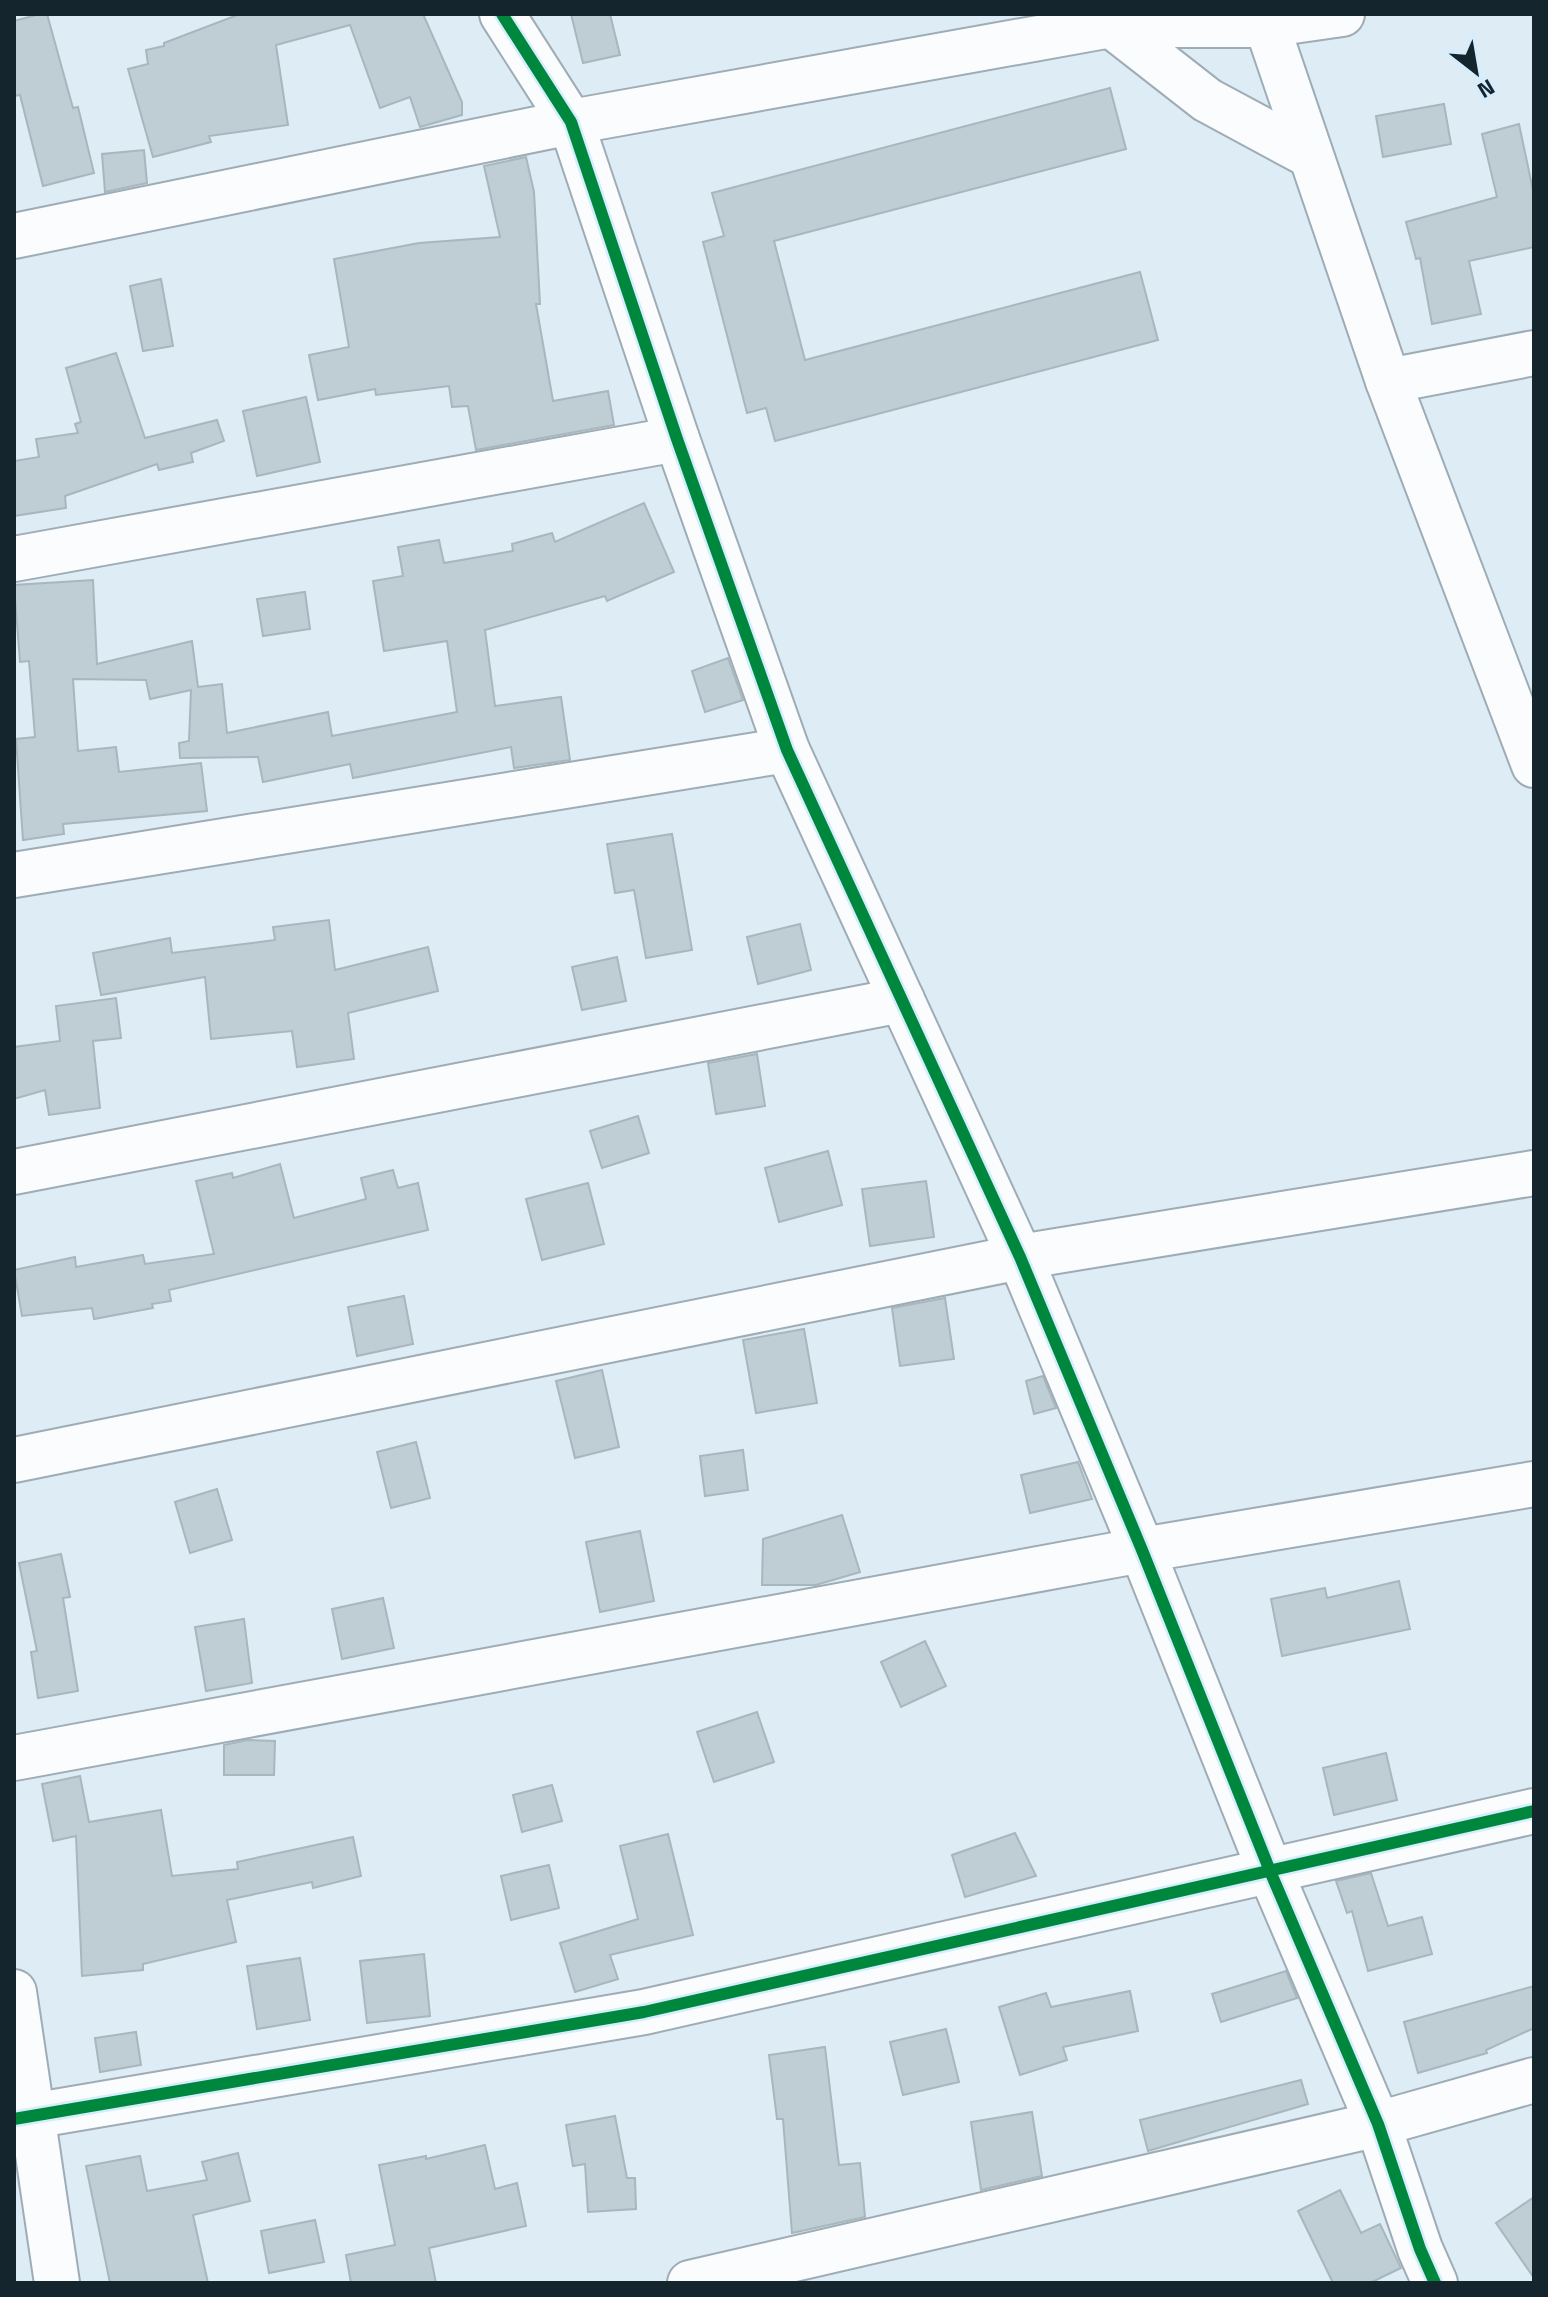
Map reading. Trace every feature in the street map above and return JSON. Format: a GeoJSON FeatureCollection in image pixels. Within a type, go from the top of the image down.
{"type":"FeatureCollection","features":[{"type":"Feature","properties":{"kind":"street"},"geometry":{"type":"LineString","coordinates":[[502,14],[571,122],[677,439],[787,750],[1020,1257],[1142,1550],[1270,1871],[1378,2124],[1420,2249],[1435,2283]]}},
{"type":"Feature","properties":{"kind":"street"},"geometry":{"type":"LineString","coordinates":[[14,236],[571,122],[1111,25],[1342,14]]}},
{"type":"Feature","properties":{"kind":"street"},"geometry":{"type":"LineString","coordinates":[[1264,19],[1388,381],[1534,765]]}},
{"type":"Feature","properties":{"kind":"street"},"geometry":{"type":"LineString","coordinates":[[1111,25],[1207,100],[1309,155]]}},
{"type":"Feature","properties":{"kind":"street"},"geometry":{"type":"LineString","coordinates":[[1388,381],[1534,353]]}},
{"type":"Feature","properties":{"kind":"street"},"geometry":{"type":"LineString","coordinates":[[14,559],[677,439]]}},
{"type":"Feature","properties":{"kind":"street"},"geometry":{"type":"LineString","coordinates":[[14,875],[787,750]]}},
{"type":"Feature","properties":{"kind":"street"},"geometry":{"type":"LineString","coordinates":[[14,1172],[902,1000]]}},
{"type":"Feature","properties":{"kind":"street"},"geometry":{"type":"LineString","coordinates":[[14,1460],[1020,1257],[1534,1173]]}},
{"type":"Feature","properties":{"kind":"street"},"geometry":{"type":"LineString","coordinates":[[14,1758],[1142,1550],[1534,1484]]}},
{"type":"Feature","properties":{"kind":"street"},"geometry":{"type":"LineString","coordinates":[[22,2117],[644,2012],[1534,1811]]}},
{"type":"Feature","properties":{"kind":"street"},"geometry":{"type":"LineString","coordinates":[[14,1992],[22,2117],[57,2283]]}},
{"type":"Feature","properties":{"kind":"street"},"geometry":{"type":"LineString","coordinates":[[690,2283],[1378,2124],[1534,2080]]}},
{"type":"Feature","properties":{"kind":"building"},"geometry":{"type":"Polygon","coordinates":[[[47,14],[73,108],[78,107],[94,173],[43,186],[20,95],[14,96],[14,21],[47,14]]]}},
{"type":"Feature","properties":{"kind":"building"},"geometry":{"type":"Polygon","coordinates":[[[240,14],[423,14],[462,102],[462,115],[420,127],[410,97],[380,108],[350,25],[276,45],[288,125],[209,136],[211,142],[153,157],[128,69],[148,64],[146,50],[164,46],[164,43],[240,14]]]}},
{"type":"Feature","properties":{"kind":"building"},"geometry":{"type":"Polygon","coordinates":[[[571,14],[610,14],[620,55],[583,63],[571,14]]]}},
{"type":"Feature","properties":{"kind":"building"},"geometry":{"type":"Polygon","coordinates":[[[1110,88],[1126,149],[774,241],[805,360],[1140,272],[1158,340],[775,441],[766,408],[747,413],[703,242],[724,236],[712,193],[1110,88]]]}},
{"type":"Feature","properties":{"kind":"building"},"geometry":{"type":"Polygon","coordinates":[[[1444,104],[1451,144],[1383,157],[1376,116],[1444,104]]]}},
{"type":"Feature","properties":{"kind":"building"},"geometry":{"type":"Polygon","coordinates":[[[1519,124],[1534,195],[1534,247],[1469,261],[1481,314],[1432,324],[1420,258],[1416,259],[1406,222],[1497,197],[1482,134],[1519,124]]]}},
{"type":"Feature","properties":{"kind":"building"},"geometry":{"type":"Polygon","coordinates":[[[144,150],[147,183],[105,192],[102,154],[144,150]]]}},
{"type":"Feature","properties":{"kind":"building"},"geometry":{"type":"Polygon","coordinates":[[[526,157],[534,192],[540,304],[536,304],[553,401],[608,391],[614,425],[476,450],[468,406],[452,407],[449,386],[376,395],[375,389],[318,400],[309,355],[349,347],[334,259],[419,243],[500,237],[484,166],[526,157]]]}},
{"type":"Feature","properties":{"kind":"building"},"geometry":{"type":"Polygon","coordinates":[[[161,279],[173,346],[143,351],[130,286],[161,279]]]}},
{"type":"Feature","properties":{"kind":"building"},"geometry":{"type":"Polygon","coordinates":[[[116,353],[145,438],[217,420],[224,441],[191,453],[193,462],[159,470],[157,464],[65,496],[66,508],[14,516],[14,461],[39,457],[36,439],[78,433],[75,424],[81,422],[66,368],[116,353]]]}},
{"type":"Feature","properties":{"kind":"building"},"geometry":{"type":"Polygon","coordinates":[[[306,397],[320,462],[257,476],[243,411],[306,397]]]}},
{"type":"Feature","properties":{"kind":"building"},"geometry":{"type":"Polygon","coordinates":[[[644,503],[674,572],[607,601],[605,596],[485,630],[495,706],[561,697],[570,760],[514,768],[511,747],[353,778],[350,764],[263,782],[258,757],[180,758],[179,743],[189,741],[191,690],[150,699],[146,680],[73,679],[78,751],[116,747],[119,772],[201,763],[207,811],[63,824],[64,834],[23,840],[16,739],[35,737],[29,661],[20,662],[14,585],[93,580],[97,664],[192,641],[198,687],[222,684],[227,733],[328,712],[332,736],[457,712],[447,641],[384,651],[373,581],[403,576],[398,547],[439,540],[444,563],[513,551],[512,544],[552,533],[555,542],[644,503]]]}},
{"type":"Feature","properties":{"kind":"building"},"geometry":{"type":"Polygon","coordinates":[[[305,592],[310,629],[263,636],[257,599],[305,592]]]}},
{"type":"Feature","properties":{"kind":"building"},"geometry":{"type":"Polygon","coordinates":[[[728,658],[743,700],[705,712],[692,671],[728,658]]]}},
{"type":"Feature","properties":{"kind":"building"},"geometry":{"type":"Polygon","coordinates":[[[672,834],[692,950],[646,958],[634,890],[615,893],[607,844],[672,834]]]}},
{"type":"Feature","properties":{"kind":"building"},"geometry":{"type":"Polygon","coordinates":[[[329,920],[335,970],[428,947],[438,991],[348,1013],[354,1059],[297,1067],[292,1031],[211,1039],[205,977],[101,995],[93,953],[170,938],[172,953],[275,940],[273,927],[329,920]]]}},
{"type":"Feature","properties":{"kind":"building"},"geometry":{"type":"Polygon","coordinates":[[[800,924],[811,970],[758,984],[747,937],[800,924]]]}},
{"type":"Feature","properties":{"kind":"building"},"geometry":{"type":"Polygon","coordinates":[[[617,957],[626,1001],[582,1010],[572,967],[617,957]]]}},
{"type":"Feature","properties":{"kind":"building"},"geometry":{"type":"Polygon","coordinates":[[[116,998],[121,1038],[93,1041],[100,1108],[49,1115],[45,1090],[14,1099],[14,1047],[60,1041],[56,1006],[116,998]]]}},
{"type":"Feature","properties":{"kind":"building"},"geometry":{"type":"Polygon","coordinates":[[[757,1054],[765,1106],[716,1114],[708,1063],[757,1054]]]}},
{"type":"Feature","properties":{"kind":"building"},"geometry":{"type":"Polygon","coordinates":[[[638,1116],[649,1153],[602,1168],[590,1131],[638,1116]]]}},
{"type":"Feature","properties":{"kind":"building"},"geometry":{"type":"Polygon","coordinates":[[[828,1151],[842,1205],[779,1222],[765,1168],[828,1151]]]}},
{"type":"Feature","properties":{"kind":"building"},"geometry":{"type":"Polygon","coordinates":[[[280,1164],[294,1218],[366,1199],[361,1178],[393,1170],[398,1188],[418,1183],[428,1230],[169,1290],[171,1301],[152,1304],[153,1308],[94,1319],[92,1308],[22,1316],[14,1270],[75,1257],[76,1267],[143,1255],[145,1264],[214,1254],[196,1181],[232,1173],[233,1178],[280,1164]]]}},
{"type":"Feature","properties":{"kind":"building"},"geometry":{"type":"Polygon","coordinates":[[[926,1181],[934,1237],[870,1246],[862,1189],[926,1181]]]}},
{"type":"Feature","properties":{"kind":"building"},"geometry":{"type":"Polygon","coordinates":[[[588,1183],[604,1244],[542,1260],[526,1199],[588,1183]]]}},
{"type":"Feature","properties":{"kind":"building"},"geometry":{"type":"Polygon","coordinates":[[[404,1296],[413,1344],[357,1356],[348,1307],[404,1296]]]}},
{"type":"Feature","properties":{"kind":"building"},"geometry":{"type":"Polygon","coordinates":[[[945,1298],[954,1359],[900,1366],[892,1308],[945,1298]]]}},
{"type":"Feature","properties":{"kind":"building"},"geometry":{"type":"Polygon","coordinates":[[[804,1329],[817,1403],[756,1413],[743,1340],[804,1329]]]}},
{"type":"Feature","properties":{"kind":"building"},"geometry":{"type":"Polygon","coordinates":[[[602,1370],[619,1447],[575,1458],[556,1381],[602,1370]]]}},
{"type":"Feature","properties":{"kind":"building"},"geometry":{"type":"Polygon","coordinates":[[[1043,1376],[1056,1408],[1034,1414],[1026,1381],[1043,1376]]]}},
{"type":"Feature","properties":{"kind":"building"},"geometry":{"type":"Polygon","coordinates":[[[416,1442],[430,1498],[391,1508],[377,1452],[416,1442]]]}},
{"type":"Feature","properties":{"kind":"building"},"geometry":{"type":"Polygon","coordinates":[[[743,1450],[748,1490],[705,1496],[700,1456],[743,1450]]]}},
{"type":"Feature","properties":{"kind":"building"},"geometry":{"type":"Polygon","coordinates":[[[1078,1462],[1092,1499],[1030,1513],[1021,1475],[1078,1462]]]}},
{"type":"Feature","properties":{"kind":"building"},"geometry":{"type":"Polygon","coordinates":[[[217,1489],[232,1540],[190,1553],[175,1502],[217,1489]]]}},
{"type":"Feature","properties":{"kind":"building"},"geometry":{"type":"Polygon","coordinates":[[[842,1515],[860,1572],[816,1585],[762,1585],[763,1539],[842,1515]]]}},
{"type":"Feature","properties":{"kind":"building"},"geometry":{"type":"Polygon","coordinates":[[[640,1531],[654,1601],[600,1612],[586,1542],[640,1531]]]}},
{"type":"Feature","properties":{"kind":"building"},"geometry":{"type":"Polygon","coordinates":[[[61,1554],[70,1597],[63,1598],[78,1691],[38,1698],[31,1652],[37,1651],[19,1563],[61,1554]]]}},
{"type":"Feature","properties":{"kind":"building"},"geometry":{"type":"Polygon","coordinates":[[[1399,1581],[1410,1629],[1282,1656],[1271,1599],[1325,1588],[1327,1598],[1399,1581]]]}},
{"type":"Feature","properties":{"kind":"building"},"geometry":{"type":"Polygon","coordinates":[[[383,1598],[394,1648],[342,1659],[332,1609],[383,1598]]]}},
{"type":"Feature","properties":{"kind":"building"},"geometry":{"type":"Polygon","coordinates":[[[244,1619],[252,1683],[206,1691],[195,1627],[244,1619]]]}},
{"type":"Feature","properties":{"kind":"building"},"geometry":{"type":"Polygon","coordinates":[[[925,1641],[946,1686],[901,1707],[881,1662],[925,1641]]]}},
{"type":"Feature","properties":{"kind":"building"},"geometry":{"type":"Polygon","coordinates":[[[757,1712],[774,1762],[714,1782],[697,1732],[757,1712]]]}},
{"type":"Feature","properties":{"kind":"building"},"geometry":{"type":"Polygon","coordinates":[[[247,1740],[275,1741],[274,1775],[224,1775],[224,1745],[247,1740]]]}},
{"type":"Feature","properties":{"kind":"building"},"geometry":{"type":"Polygon","coordinates":[[[1386,1753],[1397,1800],[1334,1815],[1323,1768],[1386,1753]]]}},
{"type":"Feature","properties":{"kind":"building"},"geometry":{"type":"Polygon","coordinates":[[[80,1776],[89,1822],[161,1810],[172,1876],[238,1869],[237,1862],[353,1837],[361,1876],[313,1888],[312,1882],[227,1900],[236,1942],[143,1964],[143,1970],[82,1976],[76,1836],[53,1841],[42,1784],[80,1776]]]}},
{"type":"Feature","properties":{"kind":"building"},"geometry":{"type":"Polygon","coordinates":[[[552,1785],[562,1821],[522,1832],[513,1795],[552,1785]]]}},
{"type":"Feature","properties":{"kind":"building"},"geometry":{"type":"Polygon","coordinates":[[[1015,1833],[1036,1876],[965,1897],[952,1855],[1015,1833]]]}},
{"type":"Feature","properties":{"kind":"building"},"geometry":{"type":"Polygon","coordinates":[[[668,1834],[693,1935],[610,1955],[618,1979],[575,1992],[560,1943],[638,1919],[620,1846],[668,1834]]]}},
{"type":"Feature","properties":{"kind":"building"},"geometry":{"type":"Polygon","coordinates":[[[549,1865],[559,1908],[511,1920],[501,1876],[549,1865]]]}},
{"type":"Feature","properties":{"kind":"building"},"geometry":{"type":"Polygon","coordinates":[[[1371,1873],[1388,1926],[1422,1917],[1432,1954],[1368,1971],[1352,1911],[1347,1913],[1336,1881],[1371,1873]]]}},
{"type":"Feature","properties":{"kind":"building"},"geometry":{"type":"Polygon","coordinates":[[[424,1954],[430,2016],[367,2023],[360,1961],[424,1954]]]}},
{"type":"Feature","properties":{"kind":"building"},"geometry":{"type":"Polygon","coordinates":[[[300,1958],[310,2020],[257,2029],[247,1966],[300,1958]]]}},
{"type":"Feature","properties":{"kind":"building"},"geometry":{"type":"Polygon","coordinates":[[[1286,1971],[1297,1998],[1221,2022],[1212,1994],[1286,1971]]]}},
{"type":"Feature","properties":{"kind":"building"},"geometry":{"type":"Polygon","coordinates":[[[1534,1986],[1534,2028],[1486,2050],[1487,2053],[1418,2073],[1404,2022],[1534,1986]]]}},
{"type":"Feature","properties":{"kind":"building"},"geometry":{"type":"Polygon","coordinates":[[[1130,1991],[1138,2031],[1063,2047],[1067,2060],[1020,2075],[999,2007],[1046,1993],[1051,2007],[1130,1991]]]}},
{"type":"Feature","properties":{"kind":"building"},"geometry":{"type":"Polygon","coordinates":[[[946,2029],[959,2082],[903,2095],[890,2042],[946,2029]]]}},
{"type":"Feature","properties":{"kind":"building"},"geometry":{"type":"Polygon","coordinates":[[[136,2032],[141,2065],[100,2072],[95,2038],[136,2032]]]}},
{"type":"Feature","properties":{"kind":"building"},"geometry":{"type":"Polygon","coordinates":[[[825,2047],[839,2165],[860,2163],[865,2217],[792,2233],[783,2119],[777,2119],[769,2055],[825,2047]]]}},
{"type":"Feature","properties":{"kind":"building"},"geometry":{"type":"Polygon","coordinates":[[[1301,2080],[1308,2104],[1148,2151],[1140,2120],[1301,2080]]]}},
{"type":"Feature","properties":{"kind":"building"},"geometry":{"type":"Polygon","coordinates":[[[1032,2112],[1042,2176],[981,2190],[971,2122],[1032,2112]]]}},
{"type":"Feature","properties":{"kind":"building"},"geometry":{"type":"Polygon","coordinates":[[[615,2116],[627,2178],[635,2178],[636,2209],[588,2212],[585,2164],[573,2166],[566,2125],[615,2116]]]}},
{"type":"Feature","properties":{"kind":"building"},"geometry":{"type":"Polygon","coordinates":[[[485,2145],[495,2189],[517,2183],[526,2226],[429,2248],[436,2283],[351,2283],[346,2255],[395,2245],[379,2165],[426,2156],[426,2159],[485,2145]]]}},
{"type":"Feature","properties":{"kind":"building"},"geometry":{"type":"Polygon","coordinates":[[[238,2153],[250,2201],[193,2215],[208,2283],[110,2283],[86,2166],[140,2156],[147,2191],[207,2180],[202,2162],[238,2153]]]}},
{"type":"Feature","properties":{"kind":"building"},"geometry":{"type":"Polygon","coordinates":[[[1340,2190],[1361,2233],[1380,2224],[1401,2268],[1370,2283],[1333,2283],[1298,2211],[1340,2190]]]}},
{"type":"Feature","properties":{"kind":"building"},"geometry":{"type":"Polygon","coordinates":[[[1534,2197],[1534,2278],[1496,2223],[1534,2197]]]}},
{"type":"Feature","properties":{"kind":"building"},"geometry":{"type":"Polygon","coordinates":[[[315,2220],[324,2262],[269,2273],[261,2231],[315,2220]]]}},
{"type":"Feature","properties":{"kind":"cycle path"},"geometry":{"type":"LineString","coordinates":[[502,14],[571,122],[677,439],[787,750],[1020,1257],[1142,1550],[1270,1871],[1378,2124],[1420,2249],[1435,2283]]}},
{"type":"Feature","properties":{"kind":"cycle path"},"geometry":{"type":"LineString","coordinates":[[14,2119],[644,2012],[1534,1811]]}}]}
